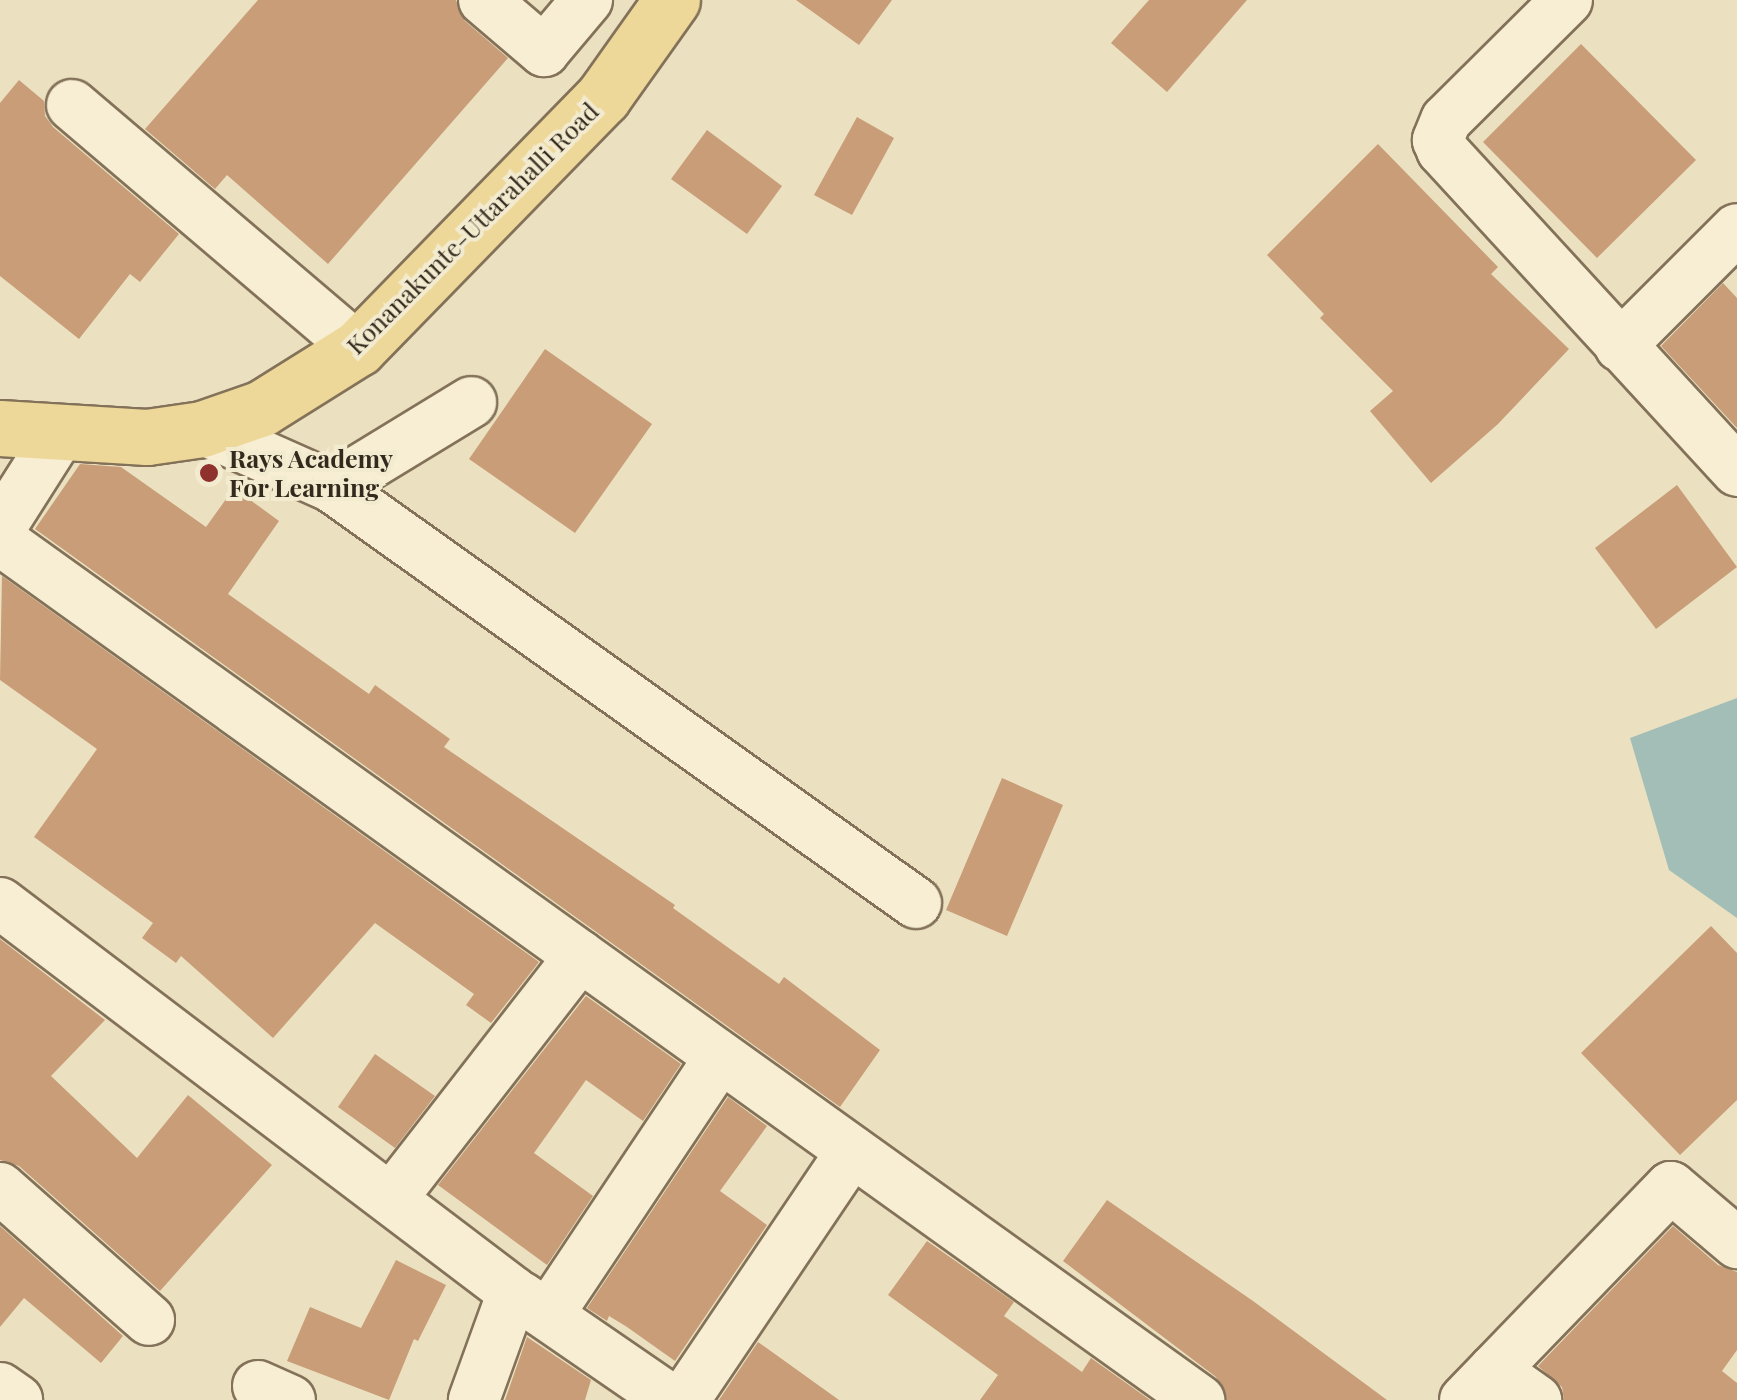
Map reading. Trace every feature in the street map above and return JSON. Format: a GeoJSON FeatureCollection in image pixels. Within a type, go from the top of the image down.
{"type":"FeatureCollection","features":[{"type":"Feature","properties":{"kind":"main road","name":"Konanakunte-Uttarahalli Road"},"geometry":{"type":"LineString","coordinates":[[0,428],[147,437],[202,429],[262,408],[358,348],[604,96],[660,4]]}},
{"type":"Feature","properties":{"kind":"street"},"geometry":{"type":"LineString","coordinates":[[484,0],[544,52],[587,0]]}},
{"type":"Feature","properties":{"kind":"street"},"geometry":{"type":"LineString","coordinates":[[1566,0],[1446,120],[1438,140],[1442,150],[1737,471]]}},
{"type":"Feature","properties":{"kind":"street"},"geometry":{"type":"LineString","coordinates":[[72,105],[358,348]]}},
{"type":"Feature","properties":{"kind":"street"},"geometry":{"type":"LineString","coordinates":[[1620,346],[1737,229]]}},
{"type":"Feature","properties":{"kind":"street"},"geometry":{"type":"LineString","coordinates":[[332,488],[471,402]]}},
{"type":"Feature","properties":{"kind":"street"},"geometry":{"type":"LineString","coordinates":[[202,429],[332,488],[916,903]]}},
{"type":"Feature","properties":{"kind":"street"},"geometry":{"type":"LineString","coordinates":[[0,528],[61,432]]}},
{"type":"Feature","properties":{"kind":"street"},"geometry":{"type":"LineString","coordinates":[[0,540],[1198,1400]]}},
{"type":"Feature","properties":{"kind":"street"},"geometry":{"type":"LineString","coordinates":[[0,904],[531,1303],[608,1380],[670,1400]]}},
{"type":"Feature","properties":{"kind":"street"},"geometry":{"type":"LineString","coordinates":[[391,1199],[580,956]]}},
{"type":"Feature","properties":{"kind":"street"},"geometry":{"type":"LineString","coordinates":[[474,1400],[531,1303],[720,1056]]}},
{"type":"Feature","properties":{"kind":"street"},"geometry":{"type":"LineString","coordinates":[[684,1400],[852,1152]]}},
{"type":"Feature","properties":{"kind":"street"},"geometry":{"type":"LineString","coordinates":[[1536,1400],[1480,1385],[1671,1187],[1729,1222]]}},
{"type":"Feature","properties":{"kind":"street"},"geometry":{"type":"LineString","coordinates":[[0,1188],[149,1320]]}},
{"type":"Feature","properties":{"kind":"street"},"geometry":{"type":"LineString","coordinates":[[0,1388],[17,1400]]}},
{"type":"Feature","properties":{"kind":"water"},"geometry":{"type":"Polygon","coordinates":[[[1737,698],[1737,918],[1669,870],[1630,738],[1737,698]]]}},
{"type":"Feature","properties":{"kind":"building"},"geometry":{"type":"Polygon","coordinates":[[[258,0],[456,0],[465,21],[508,58],[328,264],[227,175],[215,189],[145,129],[258,0]]]}},
{"type":"Feature","properties":{"kind":"building"},"geometry":{"type":"Polygon","coordinates":[[[796,0],[892,0],[859,45],[796,0]]]}},
{"type":"Feature","properties":{"kind":"building"},"geometry":{"type":"Polygon","coordinates":[[[1149,0],[1247,0],[1167,92],[1111,43],[1149,0]]]}},
{"type":"Feature","properties":{"kind":"building"},"geometry":{"type":"Polygon","coordinates":[[[1581,44],[1696,160],[1597,258],[1483,142],[1581,44]]]}},
{"type":"Feature","properties":{"kind":"building"},"geometry":{"type":"Polygon","coordinates":[[[19,80],[44,101],[45,116],[53,127],[179,234],[140,282],[130,274],[79,339],[0,276],[0,103],[19,80]]]}},
{"type":"Feature","properties":{"kind":"building"},"geometry":{"type":"Polygon","coordinates":[[[857,117],[894,138],[852,215],[814,195],[857,117]]]}},
{"type":"Feature","properties":{"kind":"building"},"geometry":{"type":"Polygon","coordinates":[[[707,130],[782,186],[747,234],[671,179],[707,130]]]}},
{"type":"Feature","properties":{"kind":"building"},"geometry":{"type":"Polygon","coordinates":[[[1378,144],[1498,267],[1491,274],[1569,349],[1498,424],[1431,483],[1370,411],[1393,391],[1320,318],[1324,314],[1267,255],[1378,144]]]}},
{"type":"Feature","properties":{"kind":"building"},"geometry":{"type":"Polygon","coordinates":[[[1723,283],[1737,298],[1737,428],[1661,346],[1723,283]]]}},
{"type":"Feature","properties":{"kind":"building"},"geometry":{"type":"Polygon","coordinates":[[[545,349],[652,424],[575,533],[469,459],[545,349]]]}},
{"type":"Feature","properties":{"kind":"building"},"geometry":{"type":"Polygon","coordinates":[[[80,464],[121,467],[206,527],[234,488],[279,521],[228,594],[369,694],[375,685],[450,739],[444,747],[675,905],[673,908],[779,984],[784,977],[880,1050],[840,1107],[35,529],[80,464]]]}},
{"type":"Feature","properties":{"kind":"building"},"geometry":{"type":"Polygon","coordinates":[[[1677,485],[1737,567],[1656,629],[1595,548],[1677,485]]]}},
{"type":"Feature","properties":{"kind":"building"},"geometry":{"type":"Polygon","coordinates":[[[2,576],[539,962],[491,1023],[466,1005],[474,994],[375,923],[273,1038],[181,956],[176,963],[142,938],[153,923],[34,837],[97,749],[0,680],[2,576]]]}},
{"type":"Feature","properties":{"kind":"building"},"geometry":{"type":"Polygon","coordinates":[[[1002,778],[1063,805],[1007,936],[946,910],[1002,778]]]}},
{"type":"Feature","properties":{"kind":"building"},"geometry":{"type":"Polygon","coordinates":[[[1711,926],[1737,953],[1737,1100],[1680,1155],[1581,1053],[1711,926]]]}},
{"type":"Feature","properties":{"kind":"building"},"geometry":{"type":"Polygon","coordinates":[[[0,939],[105,1020],[51,1076],[137,1158],[188,1095],[272,1165],[160,1291],[19,1166],[0,1160],[0,939]]]}},
{"type":"Feature","properties":{"kind":"building"},"geometry":{"type":"Polygon","coordinates":[[[586,996],[681,1064],[643,1121],[586,1080],[534,1153],[593,1196],[547,1265],[438,1185],[586,996]]]}},
{"type":"Feature","properties":{"kind":"building"},"geometry":{"type":"Polygon","coordinates":[[[375,1054],[435,1096],[395,1148],[338,1107],[375,1054]]]}},
{"type":"Feature","properties":{"kind":"building"},"geometry":{"type":"Polygon","coordinates":[[[728,1097],[767,1126],[720,1191],[767,1225],[675,1361],[609,1316],[607,1321],[587,1308],[728,1097]]]}},
{"type":"Feature","properties":{"kind":"building"},"geometry":{"type":"Polygon","coordinates":[[[1107,1200],[1387,1400],[1227,1400],[1216,1377],[1063,1261],[1107,1200]]]}},
{"type":"Feature","properties":{"kind":"building"},"geometry":{"type":"Polygon","coordinates":[[[0,1226],[123,1336],[101,1363],[24,1298],[0,1327],[0,1226]]]}},
{"type":"Feature","properties":{"kind":"building"},"geometry":{"type":"Polygon","coordinates":[[[1673,1226],[1718,1265],[1737,1272],[1737,1350],[1722,1371],[1737,1383],[1737,1400],[1564,1400],[1562,1387],[1538,1366],[1673,1226]]]}},
{"type":"Feature","properties":{"kind":"building"},"geometry":{"type":"Polygon","coordinates":[[[927,1241],[1014,1302],[1004,1316],[1082,1372],[1091,1358],[1150,1400],[980,1400],[998,1375],[888,1295],[927,1241]]]}},
{"type":"Feature","properties":{"kind":"building"},"geometry":{"type":"Polygon","coordinates":[[[396,1260],[446,1285],[418,1341],[414,1339],[389,1400],[287,1361],[310,1307],[361,1328],[396,1260]]]}},
{"type":"Feature","properties":{"kind":"building"},"geometry":{"type":"Polygon","coordinates":[[[527,1337],[591,1380],[585,1400],[505,1400],[527,1337]]]}},
{"type":"Feature","properties":{"kind":"building"},"geometry":{"type":"Polygon","coordinates":[[[758,1342],[839,1400],[719,1400],[758,1342]]]}},
{"type":"Feature","properties":{"kind":"place","name":"Rays Academy For Learning"},"geometry":{"type":"Point","coordinates":[209,473]}}]}
